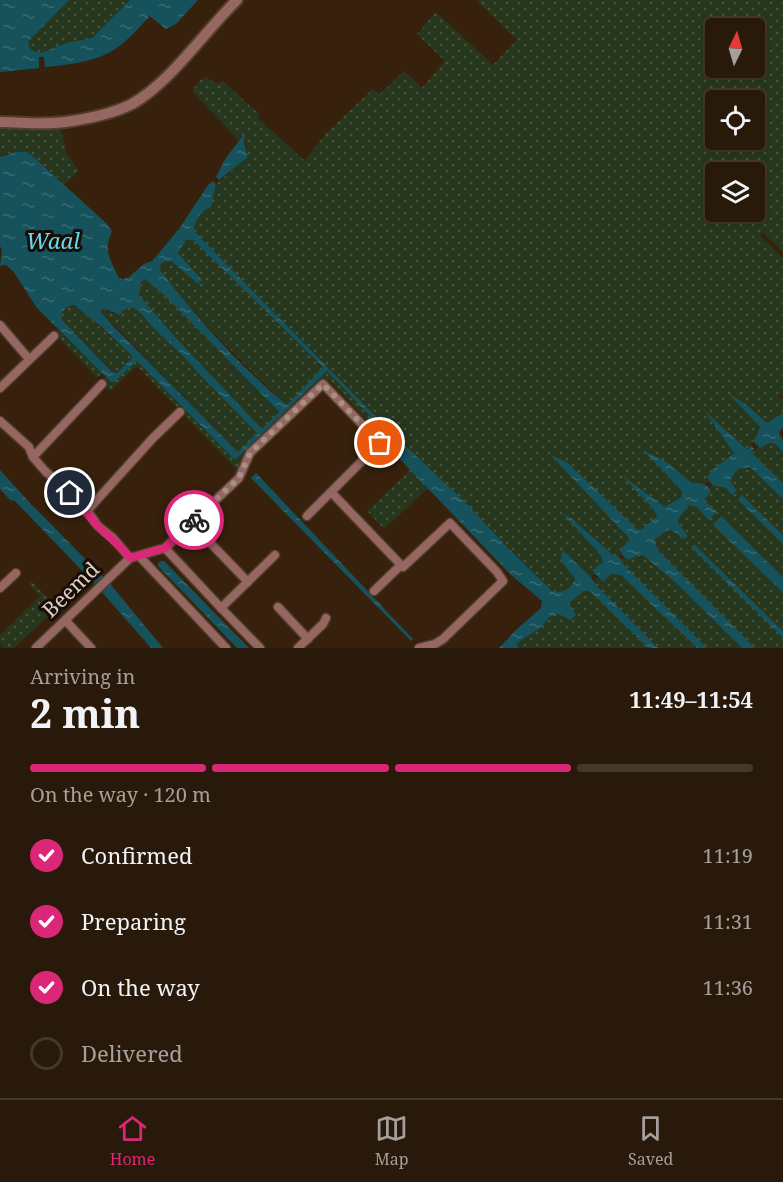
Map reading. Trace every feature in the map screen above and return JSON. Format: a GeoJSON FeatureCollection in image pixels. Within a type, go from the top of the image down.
{"type":"FeatureCollection","features":[{"type":"Feature","properties":{"kind":"street"},"geometry":{"type":"LineString","coordinates":[[0,122],[63,122],[117,110],[132,103],[150,91],[237,0]]}},
{"type":"Feature","properties":{"kind":"street"},"geometry":{"type":"LineString","coordinates":[[0,325],[29,359]]}},
{"type":"Feature","properties":{"kind":"street"},"geometry":{"type":"LineString","coordinates":[[0,388],[54,336]]}},
{"type":"Feature","properties":{"kind":"street"},"geometry":{"type":"LineString","coordinates":[[33,457],[102,384]]}},
{"type":"Feature","properties":{"kind":"street"},"geometry":{"type":"LineString","coordinates":[[260,648],[165,548],[239,478],[250,453],[323,384],[380,443],[307,516]]}},
{"type":"Feature","properties":{"kind":"street"},"geometry":{"type":"LineString","coordinates":[[86,512],[153,438],[180,412]]}},
{"type":"Feature","properties":{"kind":"street"},"geometry":{"type":"LineString","coordinates":[[0,421],[28,447],[45,471],[81,502],[86,512],[135,557],[226,648]]}},
{"type":"Feature","properties":{"kind":"street"},"geometry":{"type":"LineString","coordinates":[[331,492],[403,567],[450,523],[503,581],[443,639],[435,644],[419,648]]}},
{"type":"Feature","properties":{"kind":"street"},"geometry":{"type":"LineString","coordinates":[[191,523],[248,582]]}},
{"type":"Feature","properties":{"kind":"street","name":"Beemd"},"geometry":{"type":"LineString","coordinates":[[36,648],[109,578],[135,557],[165,548]]}},
{"type":"Feature","properties":{"kind":"street"},"geometry":{"type":"LineString","coordinates":[[221,608],[276,555]]}},
{"type":"Feature","properties":{"kind":"street"},"geometry":{"type":"LineString","coordinates":[[374,591],[399,563]]}},
{"type":"Feature","properties":{"kind":"street"},"geometry":{"type":"LineString","coordinates":[[0,588],[16,573]]}},
{"type":"Feature","properties":{"kind":"street"},"geometry":{"type":"LineString","coordinates":[[278,607],[308,639]]}},
{"type":"Feature","properties":{"kind":"street"},"geometry":{"type":"LineString","coordinates":[[298,648],[323,624],[326,618]]}},
{"type":"Feature","properties":{"kind":"street"},"geometry":{"type":"LineString","coordinates":[[65,620],[91,648]]}},
{"type":"Feature","properties":{"kind":"green space"},"geometry":{"type":"Polygon","coordinates":[[[69,0],[130,0],[92,38],[41,53],[31,50],[28,42],[69,0]]]}},
{"type":"Feature","properties":{"kind":"green space"},"geometry":{"type":"Polygon","coordinates":[[[476,0],[783,0],[783,252],[762,232],[761,237],[783,258],[783,396],[778,395],[783,400],[783,413],[767,423],[747,405],[732,396],[760,427],[749,449],[745,448],[707,413],[734,453],[712,470],[707,477],[709,481],[705,484],[692,483],[645,452],[682,491],[682,498],[665,507],[625,477],[653,509],[657,517],[642,530],[638,530],[553,456],[620,527],[629,541],[621,550],[622,555],[619,557],[613,555],[565,515],[600,554],[604,562],[592,569],[595,574],[591,577],[563,551],[561,561],[575,579],[569,588],[559,592],[552,591],[508,548],[465,502],[392,433],[194,231],[199,216],[211,207],[216,184],[248,157],[244,134],[239,141],[193,92],[196,85],[204,78],[217,84],[223,81],[260,115],[258,118],[305,161],[327,132],[373,89],[380,94],[404,71],[422,88],[445,61],[417,34],[436,12],[493,65],[517,40],[476,0]]]}},
{"type":"Feature","properties":{"kind":"green space"},"geometry":{"type":"Polygon","coordinates":[[[0,129],[61,130],[67,154],[79,171],[65,184],[27,152],[5,154],[0,157],[0,129]]]}},
{"type":"Feature","properties":{"kind":"green space"},"geometry":{"type":"Polygon","coordinates":[[[186,240],[193,240],[323,367],[287,405],[220,339],[158,267],[171,261],[198,284],[202,280],[178,253],[186,240]]]}},
{"type":"Feature","properties":{"kind":"green space"},"geometry":{"type":"Polygon","coordinates":[[[145,279],[164,295],[279,413],[262,430],[139,295],[141,282],[145,279]]]}},
{"type":"Feature","properties":{"kind":"green space"},"geometry":{"type":"Polygon","coordinates":[[[70,305],[79,308],[131,355],[132,358],[117,373],[113,372],[62,320],[62,314],[70,305]]]}},
{"type":"Feature","properties":{"kind":"green space"},"geometry":{"type":"Polygon","coordinates":[[[131,307],[182,354],[258,434],[238,452],[100,311],[102,308],[114,314],[131,307]]]}},
{"type":"Feature","properties":{"kind":"green space"},"geometry":{"type":"Polygon","coordinates":[[[58,330],[102,373],[97,378],[54,333],[58,330]]]}},
{"type":"Feature","properties":{"kind":"green space"},"geometry":{"type":"Polygon","coordinates":[[[137,361],[235,460],[327,371],[389,436],[393,448],[329,380],[326,382],[323,379],[245,453],[237,470],[137,366],[110,391],[103,383],[105,376],[111,382],[137,361]]]}},
{"type":"Feature","properties":{"kind":"green space"},"geometry":{"type":"Polygon","coordinates":[[[770,443],[775,444],[783,452],[783,483],[751,451],[770,443]]]}},
{"type":"Feature","properties":{"kind":"green space"},"geometry":{"type":"Polygon","coordinates":[[[750,467],[783,499],[783,535],[743,496],[738,500],[783,544],[783,577],[722,517],[713,525],[783,593],[783,631],[694,544],[691,546],[783,638],[783,648],[755,648],[657,549],[655,539],[670,529],[684,539],[688,537],[678,522],[689,505],[697,507],[708,520],[704,500],[711,491],[709,488],[712,485],[726,488],[733,495],[737,491],[730,480],[738,469],[750,467]]]}},
{"type":"Feature","properties":{"kind":"green space"},"geometry":{"type":"Polygon","coordinates":[[[409,468],[430,489],[426,490],[384,529],[367,511],[408,472],[409,468]]]}},
{"type":"Feature","properties":{"kind":"green space"},"geometry":{"type":"Polygon","coordinates":[[[643,555],[676,583],[742,648],[707,648],[624,566],[621,560],[624,557],[629,560],[643,555]]]}},
{"type":"Feature","properties":{"kind":"green space"},"geometry":{"type":"Polygon","coordinates":[[[611,574],[621,574],[696,648],[658,648],[596,585],[594,580],[598,577],[603,582],[611,574]]]}},
{"type":"Feature","properties":{"kind":"green space"},"geometry":{"type":"Polygon","coordinates":[[[31,581],[57,608],[14,648],[4,648],[0,644],[0,635],[40,596],[29,583],[31,581]]]}},
{"type":"Feature","properties":{"kind":"green space"},"geometry":{"type":"Polygon","coordinates":[[[584,591],[591,591],[648,648],[519,648],[516,644],[543,626],[549,617],[570,608],[569,603],[584,591]]]}},
{"type":"Feature","properties":{"kind":"water"},"geometry":{"type":"Polygon","coordinates":[[[0,0],[69,0],[28,42],[31,50],[41,53],[67,43],[92,38],[130,0],[198,0],[176,24],[166,29],[150,16],[122,44],[104,55],[75,63],[45,67],[44,57],[39,57],[39,68],[0,72],[0,0]]]}},
{"type":"Feature","properties":{"kind":"water"},"geometry":{"type":"Polygon","coordinates":[[[245,133],[244,143],[248,157],[219,180],[216,177],[225,159],[245,133]]]}},
{"type":"Feature","properties":{"kind":"water","name":"Waal"},"geometry":{"type":"Polygon","coordinates":[[[16,152],[27,152],[107,224],[112,231],[108,244],[109,255],[119,278],[123,279],[152,261],[179,229],[213,181],[216,184],[211,207],[199,216],[194,231],[392,433],[465,502],[552,591],[566,590],[575,579],[561,561],[562,550],[591,577],[596,585],[658,648],[648,648],[590,591],[584,591],[569,603],[576,615],[570,620],[559,614],[549,617],[543,626],[516,644],[519,648],[499,648],[541,608],[542,601],[511,575],[393,452],[389,436],[327,371],[235,460],[137,361],[114,382],[111,382],[37,308],[13,271],[6,265],[0,266],[2,250],[0,246],[0,157],[16,152]],[[186,240],[178,253],[202,280],[198,284],[171,261],[164,262],[158,267],[219,340],[287,405],[323,367],[193,240],[186,240]],[[145,279],[141,282],[139,295],[262,429],[279,412],[164,295],[145,279]],[[71,305],[63,312],[62,320],[112,372],[117,373],[132,358],[131,355],[103,328],[71,305]],[[131,307],[122,311],[120,315],[103,308],[100,311],[238,452],[257,433],[139,312],[131,307]]]}},
{"type":"Feature","properties":{"kind":"water"},"geometry":{"type":"Polygon","coordinates":[[[729,394],[747,405],[767,423],[783,413],[783,427],[779,433],[783,441],[783,452],[775,444],[770,443],[760,448],[753,441],[760,427],[729,394]]]}},
{"type":"Feature","properties":{"kind":"water"},"geometry":{"type":"Polygon","coordinates":[[[704,410],[745,448],[749,449],[752,446],[754,449],[751,452],[783,483],[783,499],[750,467],[738,469],[730,480],[737,491],[732,495],[726,488],[712,485],[707,477],[734,453],[704,410]]]}},
{"type":"Feature","properties":{"kind":"water"},"geometry":{"type":"Polygon","coordinates":[[[643,450],[666,462],[692,483],[703,484],[711,491],[704,500],[717,512],[708,520],[697,507],[689,505],[678,522],[688,537],[684,539],[670,529],[655,539],[657,549],[755,648],[742,648],[676,583],[643,555],[629,560],[624,557],[620,550],[629,541],[627,536],[551,455],[568,463],[638,530],[657,516],[622,475],[665,507],[682,497],[682,491],[643,450]]]}},
{"type":"Feature","properties":{"kind":"water"},"geometry":{"type":"Polygon","coordinates":[[[0,470],[112,586],[163,648],[151,648],[94,583],[15,501],[10,500],[0,489],[0,470]]]}},
{"type":"Feature","properties":{"kind":"water"},"geometry":{"type":"Polygon","coordinates":[[[256,473],[413,639],[411,641],[251,478],[256,473]]]}},
{"type":"Feature","properties":{"kind":"water"},"geometry":{"type":"Polygon","coordinates":[[[742,495],[783,535],[783,544],[738,500],[742,495]]]}},
{"type":"Feature","properties":{"kind":"water"},"geometry":{"type":"Polygon","coordinates":[[[563,514],[570,517],[613,555],[619,557],[625,566],[707,648],[697,648],[621,575],[611,574],[603,582],[592,570],[603,562],[600,554],[563,514]]]}},
{"type":"Feature","properties":{"kind":"water"},"geometry":{"type":"Polygon","coordinates":[[[721,516],[783,577],[783,593],[713,525],[721,516]]]}},
{"type":"Feature","properties":{"kind":"water"},"geometry":{"type":"Polygon","coordinates":[[[694,544],[783,631],[783,638],[691,547],[694,544]]]}},
{"type":"Feature","properties":{"kind":"water"},"geometry":{"type":"Polygon","coordinates":[[[161,561],[164,561],[249,648],[237,648],[158,566],[161,561]]]}},
{"type":"Feature","properties":{"kind":"way so far"},"geometry":{"type":"LineString","coordinates":[[194,520],[239,478],[250,453],[323,384],[380,443]]}},
{"type":"Feature","properties":{"kind":"route"},"geometry":{"type":"LineString","coordinates":[[70,493],[81,502],[98,526],[113,538],[130,558],[165,548],[194,520]]}}]}
